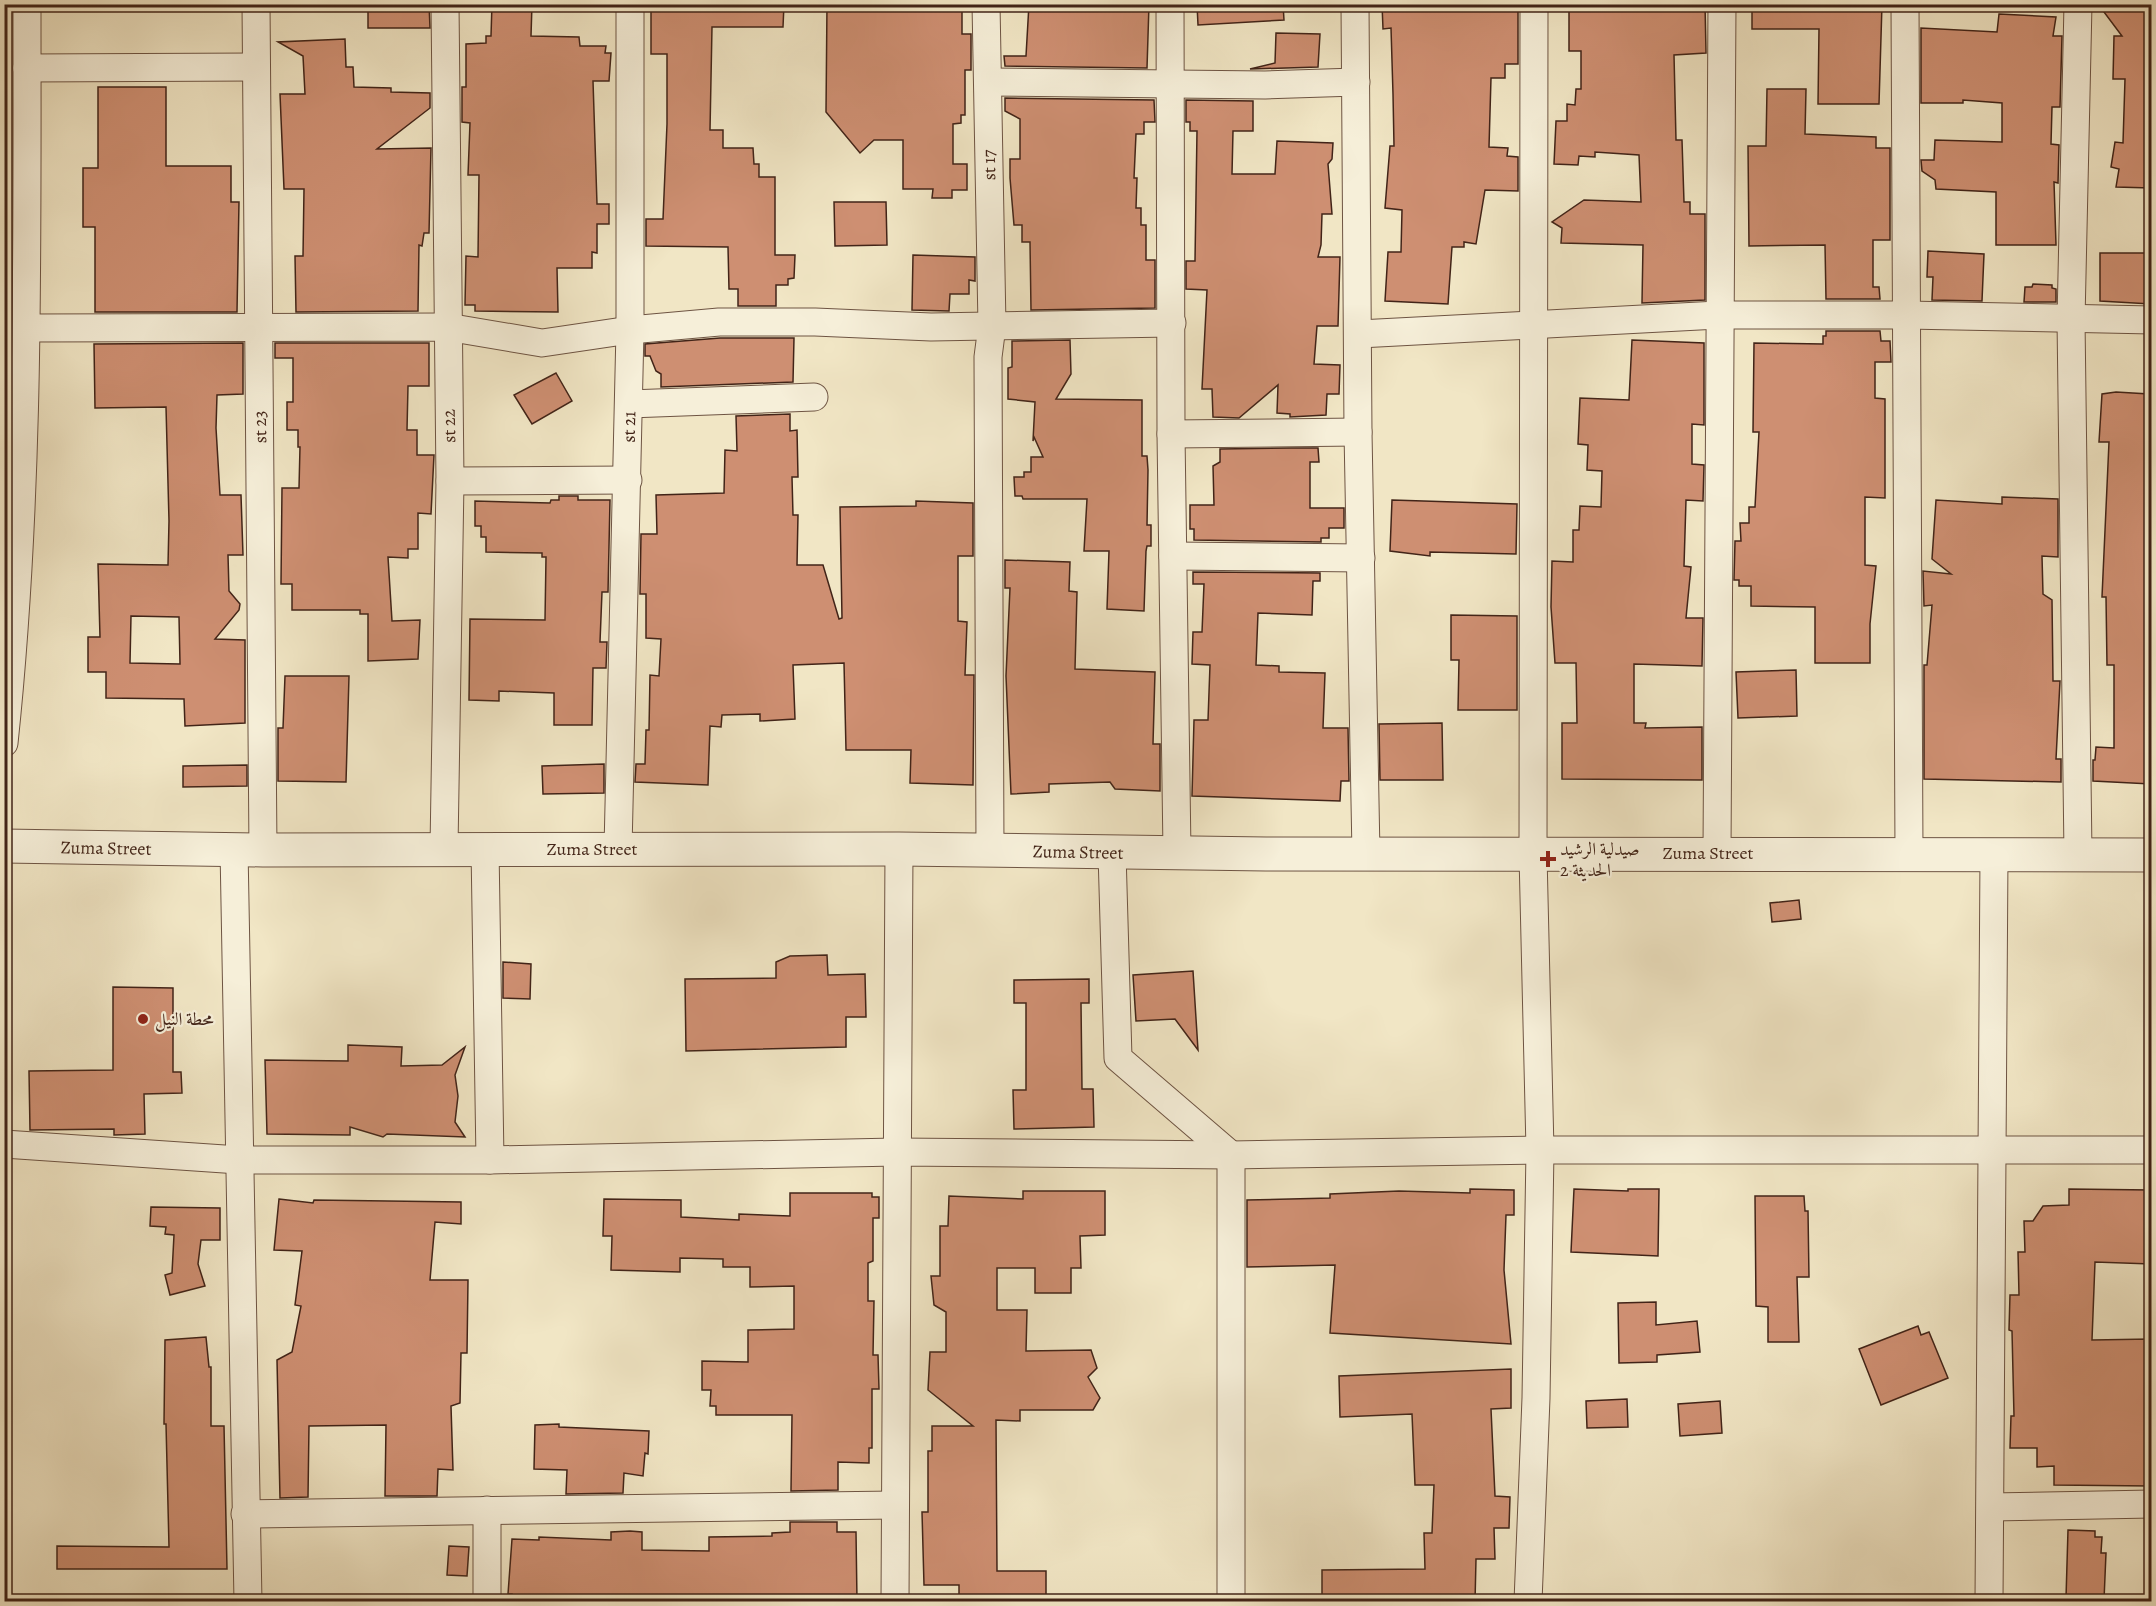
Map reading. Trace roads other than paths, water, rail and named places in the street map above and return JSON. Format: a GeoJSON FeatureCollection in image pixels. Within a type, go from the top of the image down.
{"type":"FeatureCollection","features":[{"type":"Feature","properties":{"kind":"street"},"geometry":{"type":"LineString","coordinates":[[4,743],[14,646],[22,514],[27,328],[27,4]]}},
{"type":"Feature","properties":{"kind":"street","name":"st 23"},"geometry":{"type":"LineString","coordinates":[[248,1602],[239,1160],[259,326],[256,4]]}},
{"type":"Feature","properties":{"kind":"street","name":"st 22"},"geometry":{"type":"LineString","coordinates":[[444,848],[450,481],[445,4]]}},
{"type":"Feature","properties":{"kind":"street","name":"st 21"},"geometry":{"type":"LineString","coordinates":[[618,849],[628,480],[630,4]]}},
{"type":"Feature","properties":{"kind":"street","name":"st 17"},"geometry":{"type":"LineString","coordinates":[[986,4],[992,326],[988,357],[990,850]]}},
{"type":"Feature","properties":{"kind":"street"},"geometry":{"type":"LineString","coordinates":[[1170,4],[1171,434],[1178,852]]}},
{"type":"Feature","properties":{"kind":"street"},"geometry":{"type":"LineString","coordinates":[[1354,4],[1365,854]]}},
{"type":"Feature","properties":{"kind":"street"},"geometry":{"type":"LineString","coordinates":[[1528,1602],[1536,1398],[1540,1150],[1533,855],[1534,4]]}},
{"type":"Feature","properties":{"kind":"street"},"geometry":{"type":"LineString","coordinates":[[1718,853],[1718,315],[1722,4]]}},
{"type":"Feature","properties":{"kind":"street"},"geometry":{"type":"LineString","coordinates":[[1905,4],[1909,853]]}},
{"type":"Feature","properties":{"kind":"street"},"geometry":{"type":"LineString","coordinates":[[2078,4],[2071,320],[2078,854]]}},
{"type":"Feature","properties":{"kind":"street"},"geometry":{"type":"LineString","coordinates":[[27,68],[256,67]]}},
{"type":"Feature","properties":{"kind":"street"},"geometry":{"type":"LineString","coordinates":[[988,82],[1170,84],[1356,82]]}},
{"type":"Feature","properties":{"kind":"street"},"geometry":{"type":"LineString","coordinates":[[1359,334],[1532,323],[1718,315],[1906,315],[2151,321]]}},
{"type":"Feature","properties":{"kind":"street"},"geometry":{"type":"LineString","coordinates":[[27,328],[447,327],[542,342],[630,330],[719,322],[815,322],[931,327],[1172,323]]}},
{"type":"Feature","properties":{"kind":"street"},"geometry":{"type":"LineString","coordinates":[[629,404],[814,397]]}},
{"type":"Feature","properties":{"kind":"street"},"geometry":{"type":"LineString","coordinates":[[1171,434],[1358,432]]}},
{"type":"Feature","properties":{"kind":"street"},"geometry":{"type":"LineString","coordinates":[[450,481],[628,480]]}},
{"type":"Feature","properties":{"kind":"street"},"geometry":{"type":"LineString","coordinates":[[1173,555],[1361,558]]}},
{"type":"Feature","properties":{"kind":"street","name":"Zuma Street"},"geometry":{"type":"LineString","coordinates":[[4,846],[248,850],[899,849],[1112,853],[2151,855]]}},
{"type":"Feature","properties":{"kind":"street"},"geometry":{"type":"LineString","coordinates":[[485,848],[490,1160]]}},
{"type":"Feature","properties":{"kind":"street"},"geometry":{"type":"LineString","coordinates":[[895,1602],[899,849]]}},
{"type":"Feature","properties":{"kind":"street"},"geometry":{"type":"LineString","coordinates":[[1112,853],[1118,1058],[1231,1155],[1231,1602]]}},
{"type":"Feature","properties":{"kind":"street"},"geometry":{"type":"LineString","coordinates":[[1989,1602],[1994,1150],[1994,855]]}},
{"type":"Feature","properties":{"kind":"street"},"geometry":{"type":"LineString","coordinates":[[4,1144],[239,1160],[490,1160],[896,1152],[1231,1155],[1540,1150],[2151,1150]]}},
{"type":"Feature","properties":{"kind":"street"},"geometry":{"type":"LineString","coordinates":[[1990,1507],[2151,1504]]}},
{"type":"Feature","properties":{"kind":"street"},"geometry":{"type":"LineString","coordinates":[[245,1514],[895,1505]]}},
{"type":"Feature","properties":{"kind":"street"},"geometry":{"type":"LineString","coordinates":[[487,1510],[487,1602]]}},
{"type":"Feature","properties":{"kind":"place","name":"صيدلية الرشيد الحديثة 2"},"geometry":{"type":"Point","coordinates":[1548,859]}},
{"type":"Feature","properties":{"kind":"place","name":"محطة النيل"},"geometry":{"type":"Point","coordinates":[143,1019]}}]}
